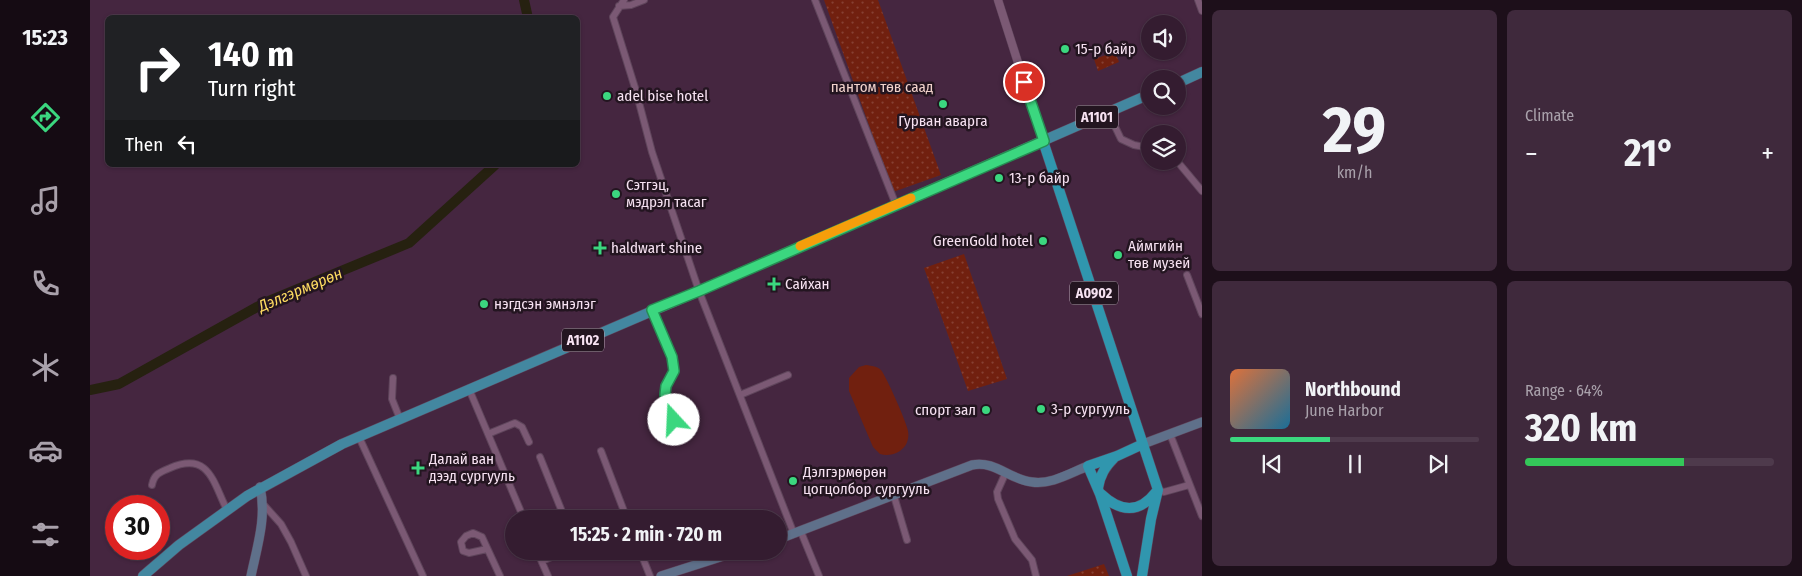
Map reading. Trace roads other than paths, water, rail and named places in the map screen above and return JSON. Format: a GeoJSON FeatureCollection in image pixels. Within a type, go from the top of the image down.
{"type":"FeatureCollection","features":[{"type":"Feature","properties":{"kind":"highway","name":"A0902"},"geometry":{"type":"LineString","coordinates":[[1044,141],[1158,490]]}},
{"type":"Feature","properties":{"kind":"highway"},"geometry":{"type":"LineString","coordinates":[[1127,576],[1099,491],[1088,466],[1143,444]]}},
{"type":"Feature","properties":{"kind":"highway"},"geometry":{"type":"LineString","coordinates":[[1117,456],[1106,466],[1099,478],[1099,491],[1110,503],[1120,508],[1128,509],[1146,502],[1158,490]]}},
{"type":"Feature","properties":{"kind":"highway"},"geometry":{"type":"LineString","coordinates":[[1142,576],[1150,520],[1158,490]]}},
{"type":"Feature","properties":{"kind":"main road"},"geometry":{"type":"LineString","coordinates":[[1186,79],[1202,72]]}},
{"type":"Feature","properties":{"kind":"main road","name":"A1101"},"geometry":{"type":"LineString","coordinates":[[1044,141],[1141,98]]}},
{"type":"Feature","properties":{"kind":"main road","name":"A1102"},"geometry":{"type":"LineString","coordinates":[[143,576],[179,545],[260,487],[359,437],[1044,141]]}},
{"type":"Feature","properties":{"kind":"main road"},"geometry":{"type":"LineString","coordinates":[[1143,444],[1202,422]]}},
{"type":"Feature","properties":{"kind":"main road"},"geometry":{"type":"LineString","coordinates":[[787,536],[980,464],[987,464],[1026,481],[1045,483],[1088,466]]}},
{"type":"Feature","properties":{"kind":"main road"},"geometry":{"type":"LineString","coordinates":[[251,576],[263,504],[260,487]]}},
{"type":"Feature","properties":{"kind":"main road"},"geometry":{"type":"LineString","coordinates":[[661,576],[711,560]]}},
{"type":"Feature","properties":{"kind":"street"},"geometry":{"type":"LineString","coordinates":[[624,0],[613,17],[636,91],[652,152],[699,291],[797,533],[819,576]]}},
{"type":"Feature","properties":{"kind":"street"},"geometry":{"type":"LineString","coordinates":[[619,6],[631,5],[644,0]]}},
{"type":"Feature","properties":{"kind":"street"},"geometry":{"type":"LineString","coordinates":[[816,0],[896,205]]}},
{"type":"Feature","properties":{"kind":"street"},"geometry":{"type":"LineString","coordinates":[[998,0],[1044,141]]}},
{"type":"Feature","properties":{"kind":"street"},"geometry":{"type":"LineString","coordinates":[[1198,0],[1202,11]]}},
{"type":"Feature","properties":{"kind":"street"},"geometry":{"type":"LineString","coordinates":[[1108,112],[1121,139],[1141,146]]}},
{"type":"Feature","properties":{"kind":"street"},"geometry":{"type":"LineString","coordinates":[[1184,170],[1202,191]]}},
{"type":"Feature","properties":{"kind":"street"},"geometry":{"type":"LineString","coordinates":[[1187,275],[1202,314]]}},
{"type":"Feature","properties":{"kind":"street"},"geometry":{"type":"LineString","coordinates":[[652,310],[672,357],[674,371],[666,386],[665,395],[674,420]]}},
{"type":"Feature","properties":{"kind":"street"},"geometry":{"type":"LineString","coordinates":[[740,395],[788,375]]}},
{"type":"Feature","properties":{"kind":"street"},"geometry":{"type":"LineString","coordinates":[[393,378],[392,399],[400,419]]}},
{"type":"Feature","properties":{"kind":"street"},"geometry":{"type":"LineString","coordinates":[[468,389],[520,510]]}},
{"type":"Feature","properties":{"kind":"street"},"geometry":{"type":"LineString","coordinates":[[488,434],[515,423],[522,427],[528,442]]}},
{"type":"Feature","properties":{"kind":"street"},"geometry":{"type":"LineString","coordinates":[[1170,434],[1202,516]]}},
{"type":"Feature","properties":{"kind":"street"},"geometry":{"type":"LineString","coordinates":[[359,437],[423,576]]}},
{"type":"Feature","properties":{"kind":"street"},"geometry":{"type":"LineString","coordinates":[[601,451],[624,510]]}},
{"type":"Feature","properties":{"kind":"street"},"geometry":{"type":"LineString","coordinates":[[540,457],[561,510]]}},
{"type":"Feature","properties":{"kind":"street"},"geometry":{"type":"LineString","coordinates":[[152,485],[153,478],[157,473],[180,464],[196,463],[208,471],[227,510]]}},
{"type":"Feature","properties":{"kind":"street"},"geometry":{"type":"LineString","coordinates":[[1006,472],[997,492],[998,499],[1015,539],[1032,560],[1036,576]]}},
{"type":"Feature","properties":{"kind":"street"},"geometry":{"type":"LineString","coordinates":[[1158,490],[1164,492],[1189,485]]}},
{"type":"Feature","properties":{"kind":"street"},"geometry":{"type":"LineString","coordinates":[[894,496],[907,540]]}},
{"type":"Feature","properties":{"kind":"street"},"geometry":{"type":"LineString","coordinates":[[263,504],[281,524],[306,576]]}},
{"type":"Feature","properties":{"kind":"street"},"geometry":{"type":"LineString","coordinates":[[487,549],[500,576]]}},
{"type":"Feature","properties":{"kind":"street"},"geometry":{"type":"LineString","coordinates":[[644,560],[650,576]]}},
{"type":"Feature","properties":{"kind":"street"},"geometry":{"type":"LineString","coordinates":[[542,561],[548,576]]}},
{"type":"Feature","properties":{"kind":"waterway","name":"Дэлгэрмөрөн"},"geometry":{"type":"LineString","coordinates":[[524,0],[527,15]]}},
{"type":"Feature","properties":{"kind":"waterway","name":"Дэлгэрмөрөн"},"geometry":{"type":"LineString","coordinates":[[90,390],[119,384],[266,302],[409,243],[493,167]]}},
{"type":"Feature","properties":{"kind":"place","name":"15-р байр"},"geometry":{"type":"Point","coordinates":[1065,49]}},
{"type":"Feature","properties":{"kind":"place","name":"adel bise hotel"},"geometry":{"type":"Point","coordinates":[607,96]}},
{"type":"Feature","properties":{"kind":"place","name":"Гурван аварга"},"geometry":{"type":"Point","coordinates":[943,104]}},
{"type":"Feature","properties":{"kind":"place","name":"13-р байр"},"geometry":{"type":"Point","coordinates":[999,178]}},
{"type":"Feature","properties":{"kind":"place","name":"Сэтгэц, мэдрэл тасаг"},"geometry":{"type":"Point","coordinates":[616,194]}},
{"type":"Feature","properties":{"kind":"place","name":"GreenGold hotel"},"geometry":{"type":"Point","coordinates":[1043,241]}},
{"type":"Feature","properties":{"kind":"place","name":"haldwart shine"},"geometry":{"type":"Point","coordinates":[600,248]}},
{"type":"Feature","properties":{"kind":"place","name":"Аймгийн төв музей"},"geometry":{"type":"Point","coordinates":[1118,255]}},
{"type":"Feature","properties":{"kind":"place","name":"Сайхан"},"geometry":{"type":"Point","coordinates":[774,284]}},
{"type":"Feature","properties":{"kind":"place","name":"нэгдсэн эмнэлэг"},"geometry":{"type":"Point","coordinates":[484,304]}},
{"type":"Feature","properties":{"kind":"place","name":"3-р сургууль"},"geometry":{"type":"Point","coordinates":[1041,409]}},
{"type":"Feature","properties":{"kind":"place","name":"спорт зал"},"geometry":{"type":"Point","coordinates":[986,410]}},
{"type":"Feature","properties":{"kind":"place","name":"Далай ван дээд сургууль"},"geometry":{"type":"Point","coordinates":[418,468]}},
{"type":"Feature","properties":{"kind":"place","name":"Дэлгэрмөрөн цогцолбор сургууль"},"geometry":{"type":"Point","coordinates":[793,481]}},
{"type":"Feature","properties":{"kind":"park label","name":"пантом төв саад"},"geometry":{"type":"Point","coordinates":[882,87]}}]}
